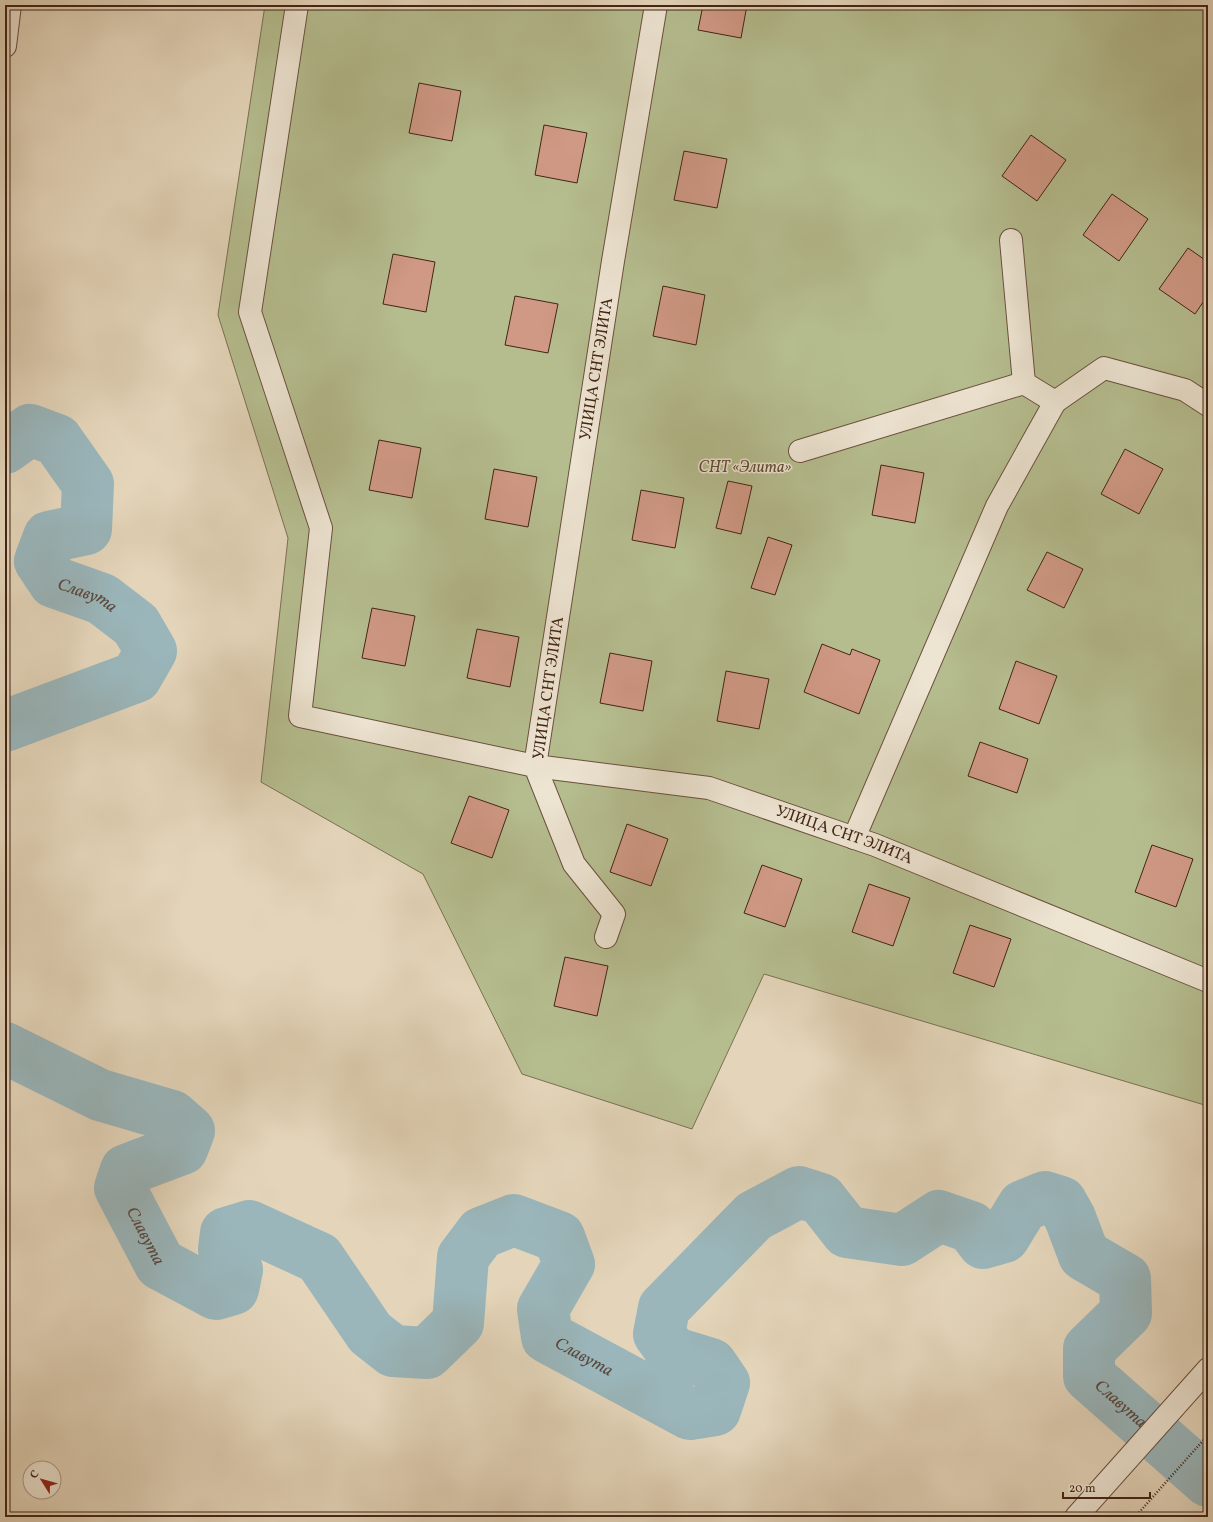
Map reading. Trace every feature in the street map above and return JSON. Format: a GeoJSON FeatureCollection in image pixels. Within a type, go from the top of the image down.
{"type":"FeatureCollection","features":[{"type":"Feature","properties":{"kind":"street"},"geometry":{"type":"LineString","coordinates":[[5,46],[10,5]]}},
{"type":"Feature","properties":{"kind":"street"},"geometry":{"type":"LineString","coordinates":[[297,5],[250,312],[321,528],[300,716],[535,766],[574,864],[614,914],[606,937]]}},
{"type":"Feature","properties":{"kind":"street","name":"УЛИЦА СНТ ЭЛИТА"},"geometry":{"type":"LineString","coordinates":[[656,5],[613,261],[535,766],[709,788],[875,845],[1208,981]]}},
{"type":"Feature","properties":{"kind":"street"},"geometry":{"type":"LineString","coordinates":[[1011,240],[1024,383]]}},
{"type":"Feature","properties":{"kind":"street"},"geometry":{"type":"LineString","coordinates":[[854,838],[997,506],[1055,402],[1104,368],[1185,390],[1208,405]]}},
{"type":"Feature","properties":{"kind":"street"},"geometry":{"type":"LineString","coordinates":[[800,452],[1024,383],[1055,402]]}},
{"type":"Feature","properties":{"kind":"street"},"geometry":{"type":"LineString","coordinates":[[1076,1517],[1208,1369]]}},
{"type":"Feature","properties":{"kind":"path"},"geometry":{"type":"LineString","coordinates":[[1135,1517],[1208,1435]]}},
{"type":"Feature","properties":{"kind":"green space","name":"СНТ «Элита»"},"geometry":{"type":"Polygon","coordinates":[[[265,5],[1208,5],[1208,1106],[764,974],[692,1129],[522,1074],[423,874],[261,782],[288,538],[218,315],[265,5]]]}},
{"type":"Feature","properties":{"kind":"building"},"geometry":{"type":"Polygon","coordinates":[[[703,5],[747,5],[741,38],[698,30],[703,5]]]}},
{"type":"Feature","properties":{"kind":"building"},"geometry":{"type":"Polygon","coordinates":[[[419,83],[461,91],[452,141],[409,133],[419,83]]]}},
{"type":"Feature","properties":{"kind":"building"},"geometry":{"type":"Polygon","coordinates":[[[544,125],[587,133],[577,183],[535,175],[544,125]]]}},
{"type":"Feature","properties":{"kind":"building"},"geometry":{"type":"Polygon","coordinates":[[[1031,135],[1066,160],[1037,201],[1002,176],[1031,135]]]}},
{"type":"Feature","properties":{"kind":"building"},"geometry":{"type":"Polygon","coordinates":[[[684,151],[727,159],[717,208],[674,200],[684,151]]]}},
{"type":"Feature","properties":{"kind":"building"},"geometry":{"type":"Polygon","coordinates":[[[1112,194],[1148,219],[1119,261],[1083,235],[1112,194]]]}},
{"type":"Feature","properties":{"kind":"building"},"geometry":{"type":"Polygon","coordinates":[[[1188,248],[1208,262],[1208,295],[1195,314],[1159,289],[1188,248]]]}},
{"type":"Feature","properties":{"kind":"building"},"geometry":{"type":"Polygon","coordinates":[[[393,254],[435,262],[426,312],[383,304],[393,254]]]}},
{"type":"Feature","properties":{"kind":"building"},"geometry":{"type":"Polygon","coordinates":[[[663,286],[705,295],[696,345],[653,336],[663,286]]]}},
{"type":"Feature","properties":{"kind":"building"},"geometry":{"type":"Polygon","coordinates":[[[515,296],[558,304],[548,353],[505,345],[515,296]]]}},
{"type":"Feature","properties":{"kind":"building"},"geometry":{"type":"Polygon","coordinates":[[[379,440],[421,448],[412,498],[369,490],[379,440]]]}},
{"type":"Feature","properties":{"kind":"building"},"geometry":{"type":"Polygon","coordinates":[[[1125,449],[1163,469],[1139,514],[1101,494],[1125,449]]]}},
{"type":"Feature","properties":{"kind":"building"},"geometry":{"type":"Polygon","coordinates":[[[881,465],[924,473],[915,523],[872,515],[881,465]]]}},
{"type":"Feature","properties":{"kind":"building"},"geometry":{"type":"Polygon","coordinates":[[[494,469],[537,477],[528,527],[485,519],[494,469]]]}},
{"type":"Feature","properties":{"kind":"building"},"geometry":{"type":"Polygon","coordinates":[[[728,481],[752,486],[741,534],[716,528],[728,481]]]}},
{"type":"Feature","properties":{"kind":"building"},"geometry":{"type":"Polygon","coordinates":[[[641,490],[684,498],[675,548],[632,540],[641,490]]]}},
{"type":"Feature","properties":{"kind":"building"},"geometry":{"type":"Polygon","coordinates":[[[768,537],[792,545],[775,595],[751,588],[768,537]]]}},
{"type":"Feature","properties":{"kind":"building"},"geometry":{"type":"Polygon","coordinates":[[[1047,552],[1083,569],[1064,608],[1027,590],[1047,552]]]}},
{"type":"Feature","properties":{"kind":"building"},"geometry":{"type":"Polygon","coordinates":[[[372,608],[415,616],[405,666],[362,658],[372,608]]]}},
{"type":"Feature","properties":{"kind":"building"},"geometry":{"type":"Polygon","coordinates":[[[477,629],[519,637],[510,687],[467,678],[477,629]]]}},
{"type":"Feature","properties":{"kind":"building"},"geometry":{"type":"Polygon","coordinates":[[[822,644],[850,655],[852,649],[880,660],[859,714],[804,692],[822,644]]]}},
{"type":"Feature","properties":{"kind":"building"},"geometry":{"type":"Polygon","coordinates":[[[610,653],[652,661],[643,711],[600,703],[610,653]]]}},
{"type":"Feature","properties":{"kind":"building"},"geometry":{"type":"Polygon","coordinates":[[[1016,661],[1057,676],[1039,724],[999,709],[1016,661]]]}},
{"type":"Feature","properties":{"kind":"building"},"geometry":{"type":"Polygon","coordinates":[[[726,671],[769,679],[759,729],[717,721],[726,671]]]}},
{"type":"Feature","properties":{"kind":"building"},"geometry":{"type":"Polygon","coordinates":[[[980,742],[1028,759],[1017,793],[968,776],[980,742]]]}},
{"type":"Feature","properties":{"kind":"building"},"geometry":{"type":"Polygon","coordinates":[[[469,796],[509,810],[492,858],[451,843],[469,796]]]}},
{"type":"Feature","properties":{"kind":"building"},"geometry":{"type":"Polygon","coordinates":[[[627,824],[668,839],[651,886],[610,872],[627,824]]]}},
{"type":"Feature","properties":{"kind":"building"},"geometry":{"type":"Polygon","coordinates":[[[1152,845],[1193,859],[1176,907],[1135,892],[1152,845]]]}},
{"type":"Feature","properties":{"kind":"building"},"geometry":{"type":"Polygon","coordinates":[[[762,865],[802,879],[785,927],[744,913],[762,865]]]}},
{"type":"Feature","properties":{"kind":"building"},"geometry":{"type":"Polygon","coordinates":[[[869,884],[910,898],[893,946],[852,932],[869,884]]]}},
{"type":"Feature","properties":{"kind":"building"},"geometry":{"type":"Polygon","coordinates":[[[970,925],[1011,939],[994,987],[953,973],[970,925]]]}},
{"type":"Feature","properties":{"kind":"building"},"geometry":{"type":"Polygon","coordinates":[[[565,957],[608,966],[597,1016],[554,1006],[565,957]]]}},
{"type":"Feature","properties":{"kind":"waterway","name":"Славута"},"geometry":{"type":"LineString","coordinates":[[5,448],[30,430],[57,440],[88,484],[86,529],[49,537],[40,561],[54,582],[102,599],[136,625],[151,651],[136,677],[5,726]]}},
{"type":"Feature","properties":{"kind":"waterway","name":"Славута"},"geometry":{"type":"LineString","coordinates":[[5,1048],[100,1095],[172,1116],[189,1131],[182,1149],[126,1170],[120,1188],[160,1264],[216,1294],[233,1289],[237,1270],[224,1249],[226,1233],[249,1226],[319,1258],[370,1333],[393,1351],[427,1353],[458,1323],[463,1257],[481,1233],[514,1220],[559,1237],[569,1264],[543,1309],[547,1337],[690,1414],[715,1410],[724,1383],[711,1364],[672,1352],[659,1334],[664,1308],[754,1216],[799,1192],[821,1199],[847,1232],[902,1240],[939,1216],[971,1227],[983,1243],[1004,1237],[1023,1206],[1045,1197],[1061,1202],[1070,1218],[1084,1255],[1125,1279],[1126,1313],[1089,1349],[1089,1376],[1208,1481]]}}]}
